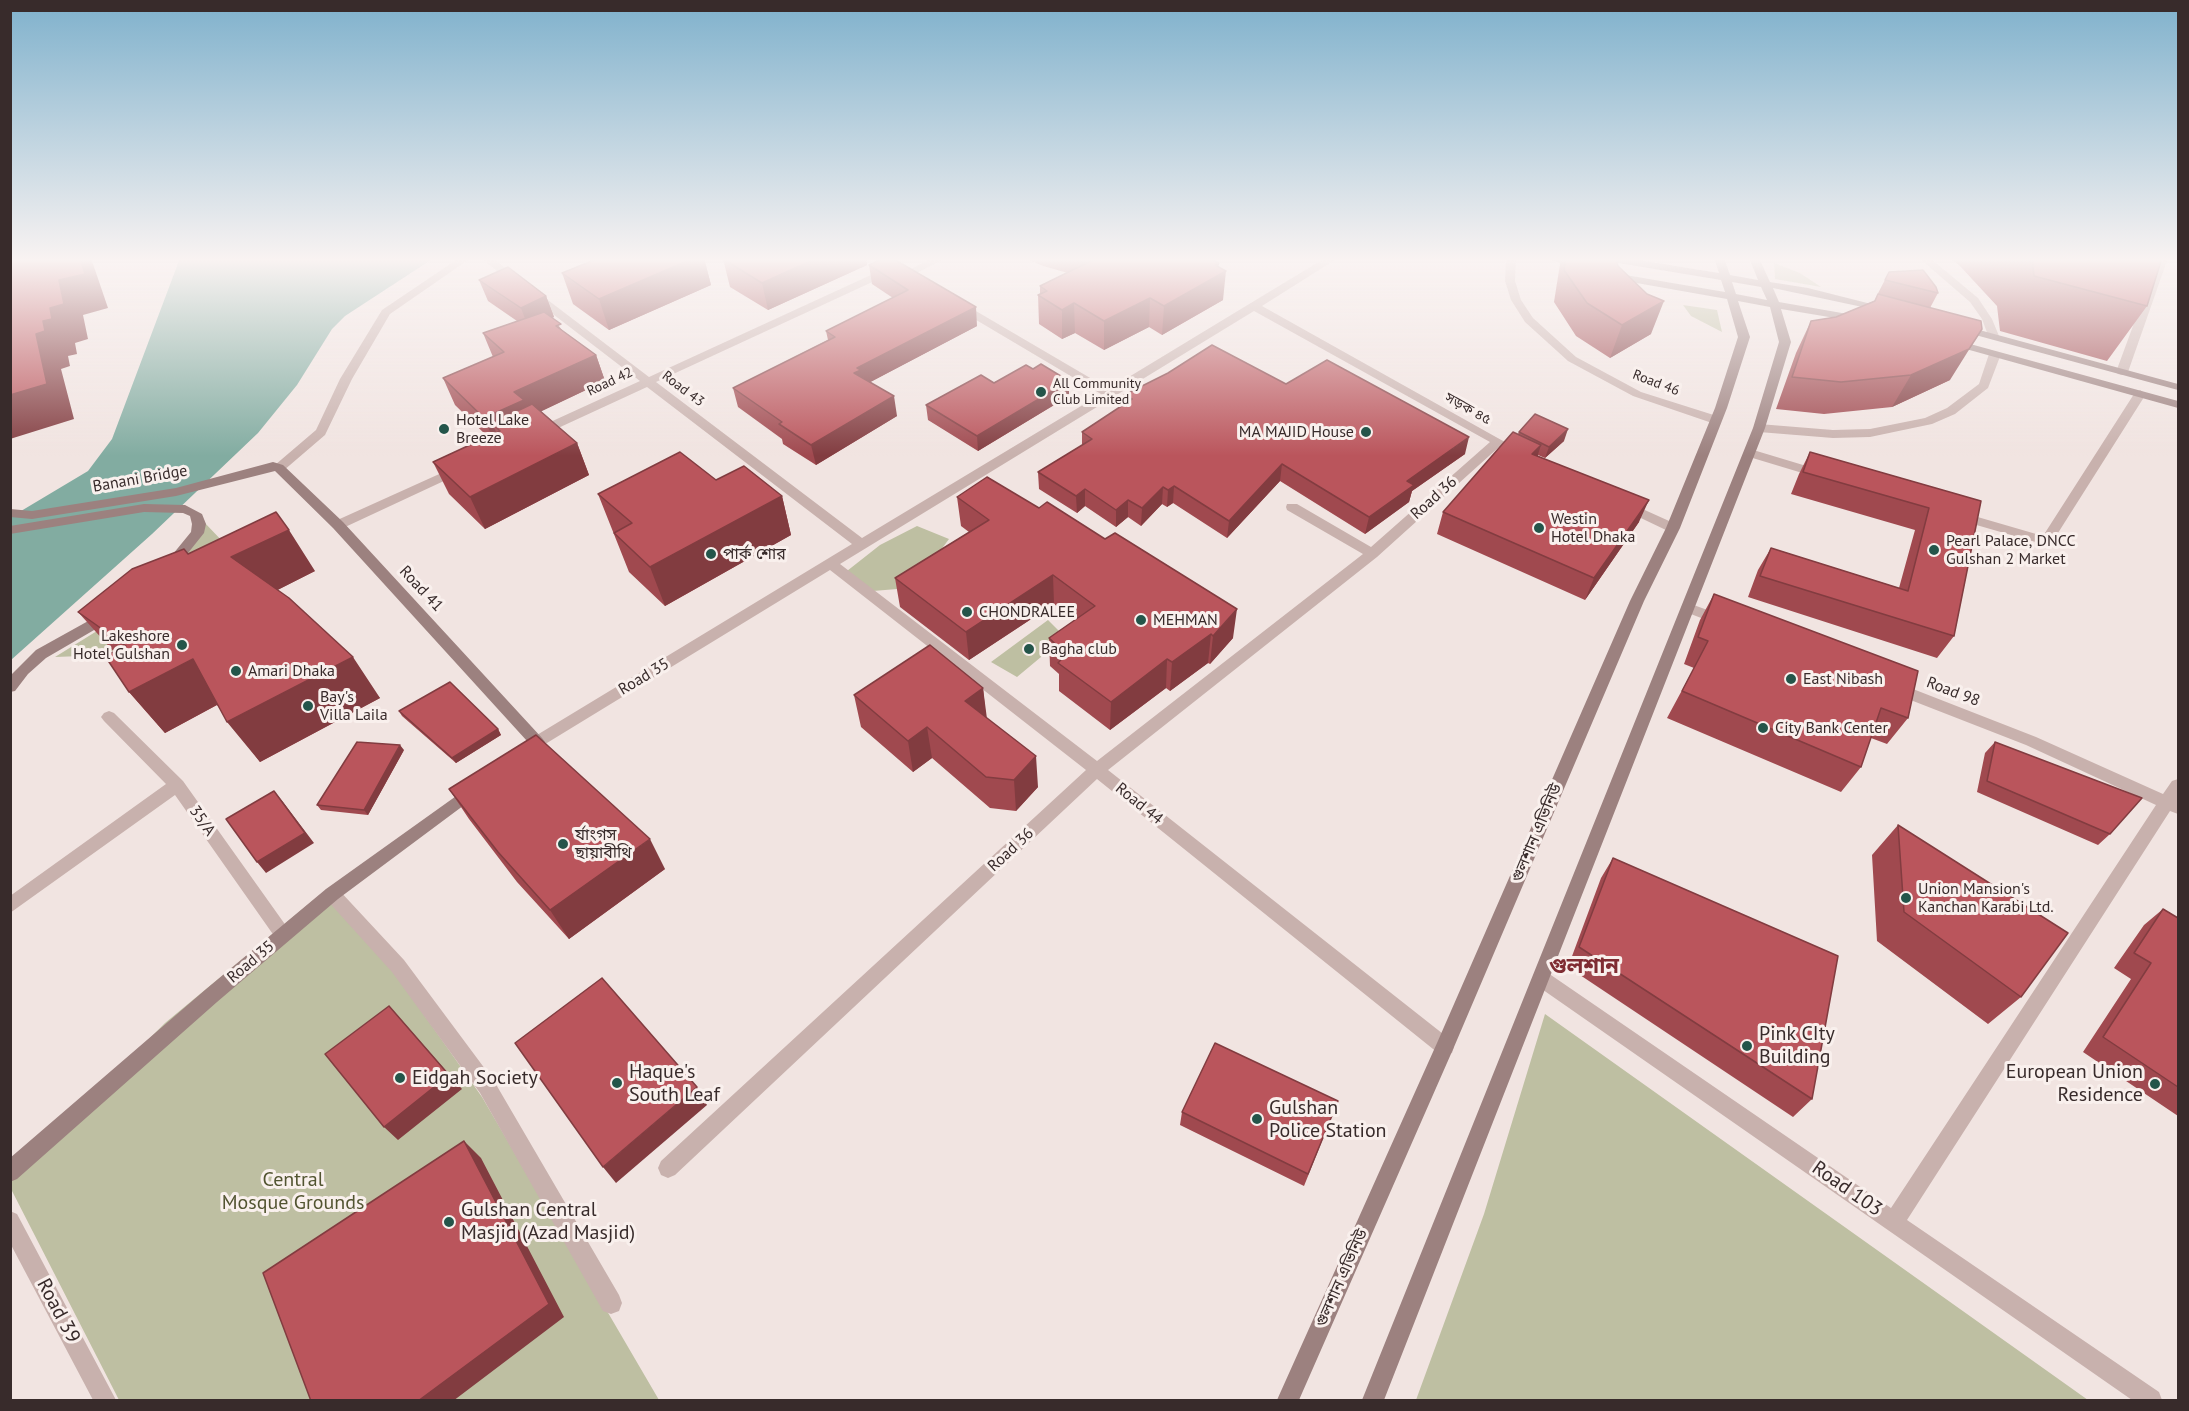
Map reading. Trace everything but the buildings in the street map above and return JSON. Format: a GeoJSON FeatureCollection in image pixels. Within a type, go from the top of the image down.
{"type":"FeatureCollection","features":[{"type":"Feature","properties":{"kind":"main road","name":"গুলশান এভিনিউ"},"geometry":{"type":"LineString","coordinates":[[1288,1401],[1445,1047],[1637,601],[1673,528],[1743,346],[1742,324]]}},
{"type":"Feature","properties":{"kind":"main road"},"geometry":{"type":"LineString","coordinates":[[1373,1401],[1750,453],[1785,342],[1780,324]]}},
{"type":"Feature","properties":{"kind":"main road"},"geometry":{"type":"LineString","coordinates":[[1950,325],[2178,387]]}},
{"type":"Feature","properties":{"kind":"main road"},"geometry":{"type":"LineString","coordinates":[[1943,340],[2178,405]]}},
{"type":"Feature","properties":{"kind":"main road","name":"Banani Bridge"},"geometry":{"type":"LineString","coordinates":[[10,513],[32,514],[176,492],[276,467]]}},
{"type":"Feature","properties":{"kind":"main road","name":"Road 41"},"geometry":{"type":"LineString","coordinates":[[276,467],[338,525],[537,742]]}},
{"type":"Feature","properties":{"kind":"main road"},"geometry":{"type":"LineString","coordinates":[[10,530],[144,508],[185,509],[196,514],[199,524],[190,544],[164,572]]}},
{"type":"Feature","properties":{"kind":"main road"},"geometry":{"type":"LineString","coordinates":[[10,687],[30,663],[121,606]]}},
{"type":"Feature","properties":{"kind":"main road","name":"Road 35"},"geometry":{"type":"LineString","coordinates":[[509,763],[537,742]]}},
{"type":"Feature","properties":{"kind":"main road","name":"Road 35"},"geometry":{"type":"LineString","coordinates":[[10,1172],[282,935],[332,894],[490,777]]}},
{"type":"Feature","properties":{"kind":"street"},"geometry":{"type":"LineString","coordinates":[[276,467],[321,432],[346,379],[379,324]]}},
{"type":"Feature","properties":{"kind":"street","name":"Road 43"},"geometry":{"type":"LineString","coordinates":[[572,324],[862,545]]}},
{"type":"Feature","properties":{"kind":"street","name":"Road 42"},"geometry":{"type":"LineString","coordinates":[[530,436],[773,324]]}},
{"type":"Feature","properties":{"kind":"street"},"geometry":{"type":"LineString","coordinates":[[991,324],[1109,394]]}},
{"type":"Feature","properties":{"kind":"street","name":"Road 35"},"geometry":{"type":"LineString","coordinates":[[537,742],[1225,324]]}},
{"type":"Feature","properties":{"kind":"street","name":"সড়ক ৪৫"},"geometry":{"type":"LineString","coordinates":[[1286,324],[1517,452]]}},
{"type":"Feature","properties":{"kind":"street","name":"Road 46"},"geometry":{"type":"LineString","coordinates":[[1533,324],[1564,352],[1637,394],[1716,420]]}},
{"type":"Feature","properties":{"kind":"street"},"geometry":{"type":"LineString","coordinates":[[1989,324],[1993,336]]}},
{"type":"Feature","properties":{"kind":"street"},"geometry":{"type":"LineString","coordinates":[[2122,372],[2139,324]]}},
{"type":"Feature","properties":{"kind":"street"},"geometry":{"type":"LineString","coordinates":[[1759,428],[1833,434],[1870,433],[1928,421],[1951,411],[1984,386],[1995,354]]}},
{"type":"Feature","properties":{"kind":"street"},"geometry":{"type":"LineString","coordinates":[[1944,511],[2046,541],[2140,394]]}},
{"type":"Feature","properties":{"kind":"street","name":"Road 36"},"geometry":{"type":"LineString","coordinates":[[668,1168],[1097,770],[1372,554],[1497,442]]}},
{"type":"Feature","properties":{"kind":"street"},"geometry":{"type":"LineString","coordinates":[[1750,453],[1830,477]]}},
{"type":"Feature","properties":{"kind":"street"},"geometry":{"type":"LineString","coordinates":[[338,525],[466,466]]}},
{"type":"Feature","properties":{"kind":"street"},"geometry":{"type":"LineString","coordinates":[[1611,498],[1673,528]]}},
{"type":"Feature","properties":{"kind":"street"},"geometry":{"type":"LineString","coordinates":[[1292,507],[1372,554]]}},
{"type":"Feature","properties":{"kind":"street","name":"Road 44"},"geometry":{"type":"LineString","coordinates":[[831,564],[1097,770],[1445,1047]]}},
{"type":"Feature","properties":{"kind":"street"},"geometry":{"type":"LineString","coordinates":[[1688,608],[1732,625]]}},
{"type":"Feature","properties":{"kind":"street","name":"Road 98"},"geometry":{"type":"LineString","coordinates":[[1876,681],[2031,741],[2173,806]]}},
{"type":"Feature","properties":{"kind":"street","name":"35/A"},"geometry":{"type":"LineString","coordinates":[[109,717],[177,785],[282,935]]}},
{"type":"Feature","properties":{"kind":"street"},"geometry":{"type":"LineString","coordinates":[[1894,1222],[2173,806],[2178,784]]}},
{"type":"Feature","properties":{"kind":"street"},"geometry":{"type":"LineString","coordinates":[[10,906],[177,785]]}},
{"type":"Feature","properties":{"kind":"street"},"geometry":{"type":"LineString","coordinates":[[332,894],[398,966],[487,1088],[611,1303]]}},
{"type":"Feature","properties":{"kind":"street","name":"Road 103"},"geometry":{"type":"LineString","coordinates":[[1542,979],[2151,1401]]}},
{"type":"Feature","properties":{"kind":"street","name":"Road 39"},"geometry":{"type":"LineString","coordinates":[[10,1221],[105,1401]]}},
{"type":"Feature","properties":{"kind":"green space"},"geometry":{"type":"Polygon","coordinates":[[[1706,324],[1720,324],[1722,332],[1706,324]]]}},
{"type":"Feature","properties":{"kind":"green space"},"geometry":{"type":"Polygon","coordinates":[[[204,522],[246,566],[155,616],[107,655],[55,657],[105,626],[204,522]]]}},
{"type":"Feature","properties":{"kind":"green space"},"geometry":{"type":"Polygon","coordinates":[[[917,526],[949,539],[923,574],[897,589],[873,591],[847,571],[880,545],[917,526]]]}},
{"type":"Feature","properties":{"kind":"green space","name":"Bagha club"},"geometry":{"type":"Polygon","coordinates":[[[1048,620],[1065,637],[1017,677],[991,662],[1048,620]]]}},
{"type":"Feature","properties":{"kind":"green space","name":"Central Mosque Grounds"},"geometry":{"type":"Polygon","coordinates":[[[322,893],[394,972],[482,1097],[659,1400],[119,1400],[11,1189],[11,1177],[165,1023],[322,893]]]}},
{"type":"Feature","properties":{"kind":"green space"},"geometry":{"type":"Polygon","coordinates":[[[1545,1014],[2088,1400],[1416,1400],[1484,1214],[1545,1014]]]}},
{"type":"Feature","properties":{"kind":"water"},"geometry":{"type":"Polygon","coordinates":[[[155,324],[337,324],[297,385],[258,433],[152,534],[11,660],[11,517],[88,471],[112,439],[155,324]]]}},
{"type":"Feature","properties":{"kind":"place","name":"All Community Club Limited"},"geometry":{"type":"Point","coordinates":[1041,392]}},
{"type":"Feature","properties":{"kind":"place","name":"Hotel Lake Breeze"},"geometry":{"type":"Point","coordinates":[444,429]}},
{"type":"Feature","properties":{"kind":"place","name":"MA MAJID House"},"geometry":{"type":"Point","coordinates":[1366,432]}},
{"type":"Feature","properties":{"kind":"place","name":"Westin Hotel Dhaka"},"geometry":{"type":"Point","coordinates":[1539,528]}},
{"type":"Feature","properties":{"kind":"place","name":"Pearl Palace, DNCC Gulshan 2 Market"},"geometry":{"type":"Point","coordinates":[1934,550]}},
{"type":"Feature","properties":{"kind":"place","name":"পার্ক শোর"},"geometry":{"type":"Point","coordinates":[711,554]}},
{"type":"Feature","properties":{"kind":"place","name":"CHONDRALEE"},"geometry":{"type":"Point","coordinates":[967,612]}},
{"type":"Feature","properties":{"kind":"place","name":"MEHMAN"},"geometry":{"type":"Point","coordinates":[1141,620]}},
{"type":"Feature","properties":{"kind":"place","name":"Lakeshore Hotel Gulshan"},"geometry":{"type":"Point","coordinates":[182,645]}},
{"type":"Feature","properties":{"kind":"place","name":"Bagha club"},"geometry":{"type":"Point","coordinates":[1029,649]}},
{"type":"Feature","properties":{"kind":"place","name":"Amari Dhaka"},"geometry":{"type":"Point","coordinates":[236,671]}},
{"type":"Feature","properties":{"kind":"place","name":"East Nibash"},"geometry":{"type":"Point","coordinates":[1791,679]}},
{"type":"Feature","properties":{"kind":"place","name":"Bay's Villa Laila"},"geometry":{"type":"Point","coordinates":[308,706]}},
{"type":"Feature","properties":{"kind":"place","name":"City Bank Center"},"geometry":{"type":"Point","coordinates":[1763,728]}},
{"type":"Feature","properties":{"kind":"place","name":"র্যাংগস ছায়াবীথি"},"geometry":{"type":"Point","coordinates":[563,844]}},
{"type":"Feature","properties":{"kind":"place","name":"Union Mansion's Kanchan Karabi Ltd."},"geometry":{"type":"Point","coordinates":[1906,898]}},
{"type":"Feature","properties":{"kind":"place","name":"Pink CIty Building"},"geometry":{"type":"Point","coordinates":[1747,1046]}},
{"type":"Feature","properties":{"kind":"place","name":"Eidgah Society"},"geometry":{"type":"Point","coordinates":[400,1078]}},
{"type":"Feature","properties":{"kind":"place","name":"Haque's South Leaf"},"geometry":{"type":"Point","coordinates":[617,1083]}},
{"type":"Feature","properties":{"kind":"place","name":"European Union Residence"},"geometry":{"type":"Point","coordinates":[2155,1084]}},
{"type":"Feature","properties":{"kind":"place","name":"Gulshan Police Station"},"geometry":{"type":"Point","coordinates":[1257,1119]}},
{"type":"Feature","properties":{"kind":"place","name":"Gulshan Central Masjid (Azad Masjid)"},"geometry":{"type":"Point","coordinates":[449,1222]}},
{"type":"Feature","properties":{"kind":"district","name":"গুলশান"},"geometry":{"type":"Point","coordinates":[1584,967]}}]}
